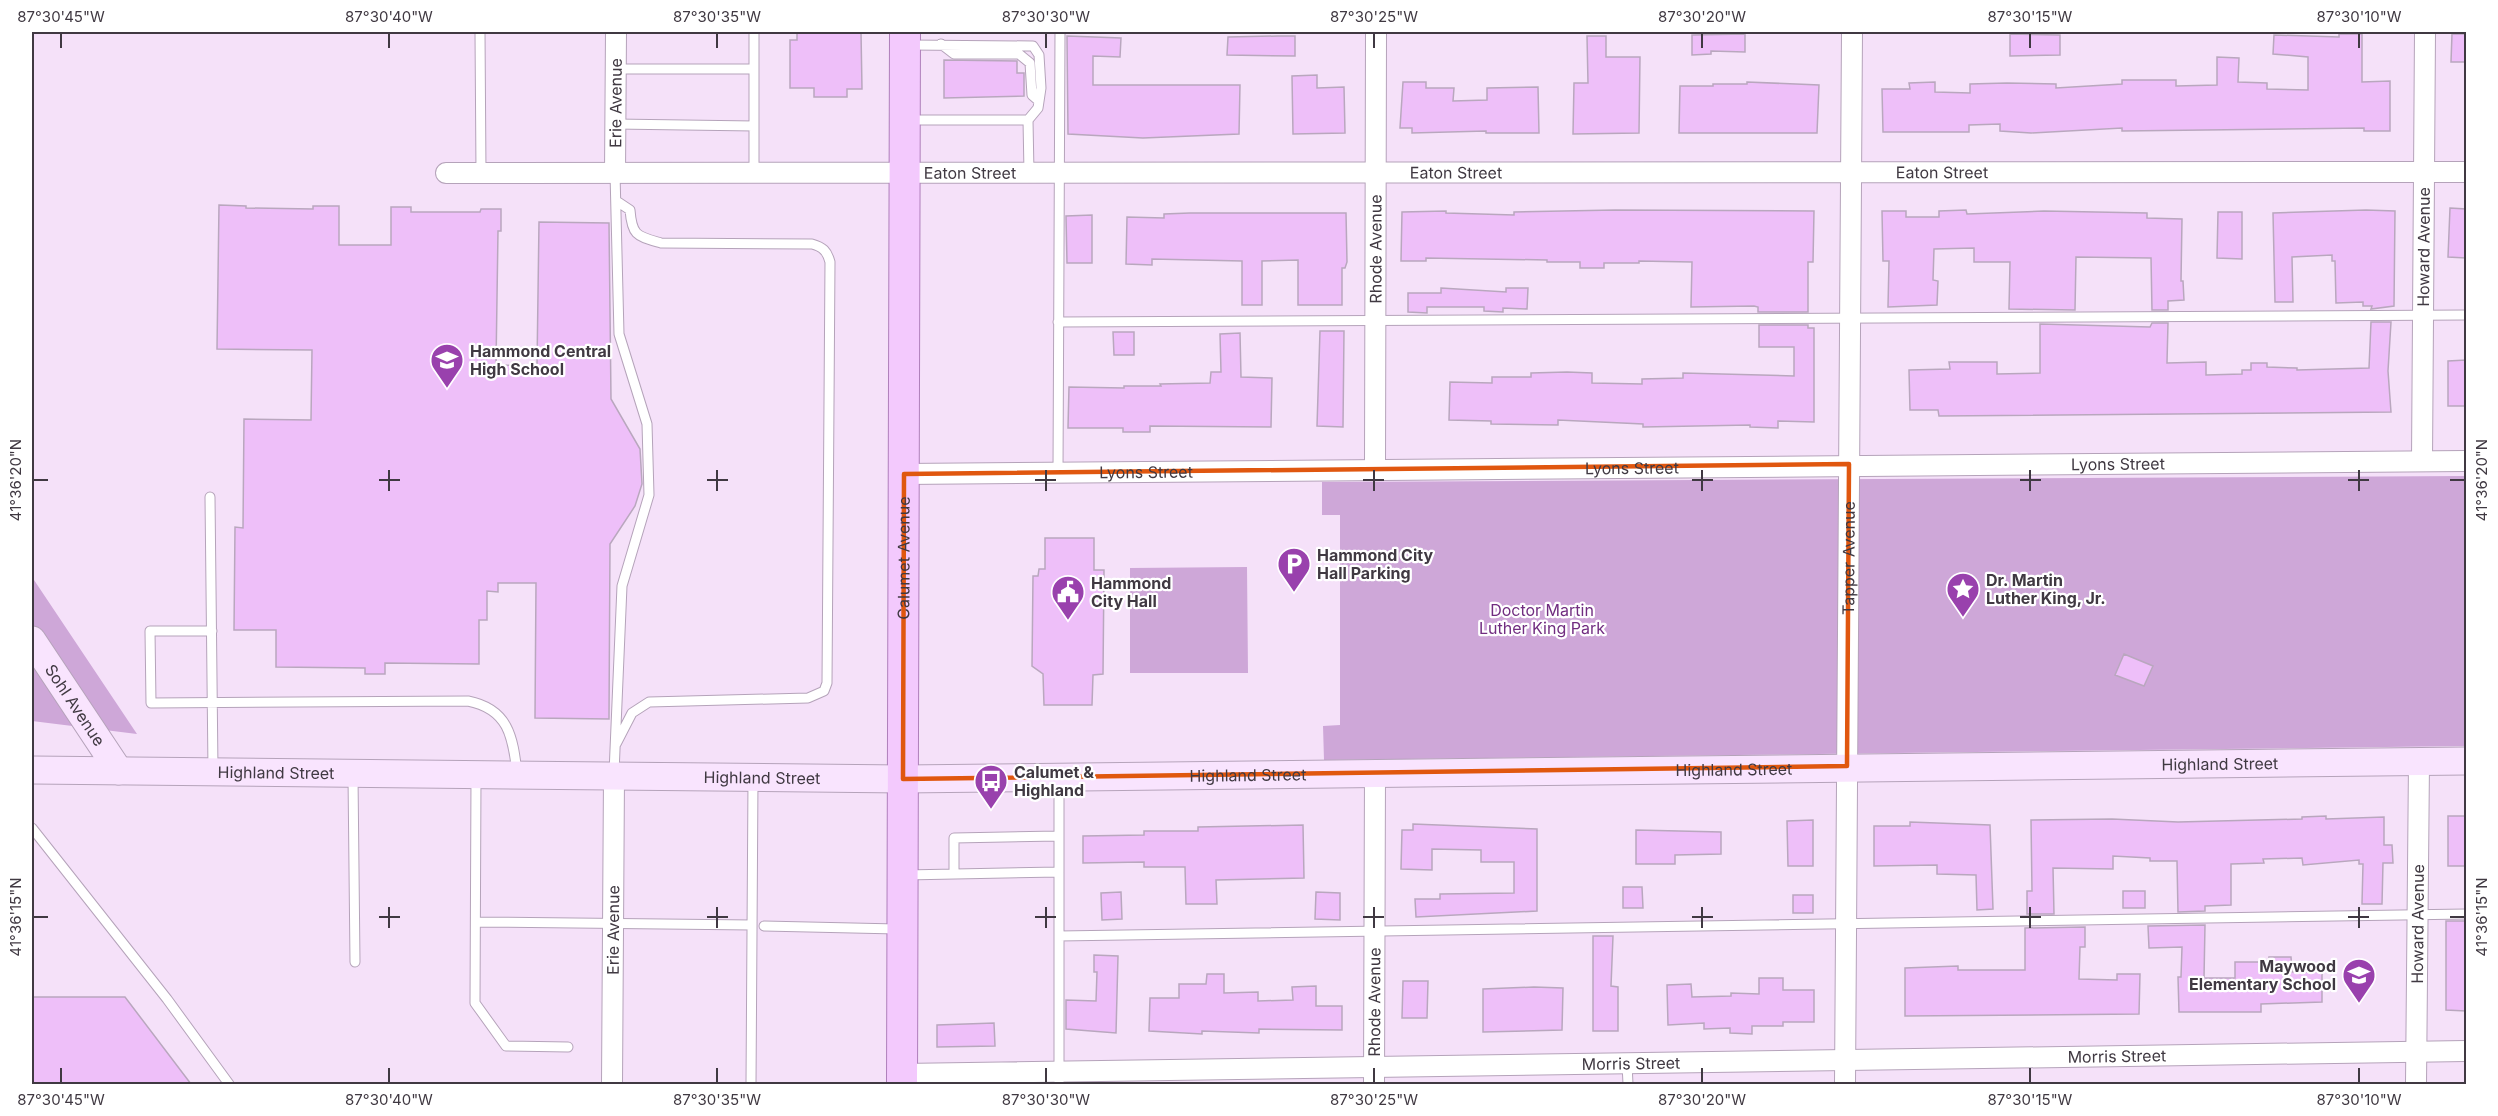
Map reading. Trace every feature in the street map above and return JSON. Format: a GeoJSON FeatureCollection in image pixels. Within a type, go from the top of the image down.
{"type":"FeatureCollection","features":[{"type":"Feature","properties":{"kind":"main road","name":"Calumet Avenue"},"geometry":{"type":"LineString","coordinates":[[902,1079],[905,38]]}},
{"type":"Feature","properties":{"kind":"street","name":"Erie Avenue"},"geometry":{"type":"LineString","coordinates":[[615,173],[616,32]]}},
{"type":"Feature","properties":{"kind":"street","name":"Rhode Avenue"},"geometry":{"type":"LineString","coordinates":[[1375,468],[1376,32]]}},
{"type":"Feature","properties":{"kind":"street","name":"Tapper Avenue"},"geometry":{"type":"LineString","coordinates":[[1845,1084],[1852,32]]}},
{"type":"Feature","properties":{"kind":"street","name":"Howard Avenue"},"geometry":{"type":"LineString","coordinates":[[2422,461],[2425,32]]}},
{"type":"Feature","properties":{"kind":"street","name":"Eaton Street"},"geometry":{"type":"LineString","coordinates":[[446,172],[2466,172]]}},
{"type":"Feature","properties":{"kind":"street","name":"Lyons Street"},"geometry":{"type":"LineString","coordinates":[[904,474],[1848,464],[2466,461]]}},
{"type":"Feature","properties":{"kind":"street","name":"Sohl Avenue"},"geometry":{"type":"LineString","coordinates":[[32,640],[119,771]]}},
{"type":"Feature","properties":{"kind":"street","name":"Highland Street"},"geometry":{"type":"LineString","coordinates":[[32,770],[903,779],[1847,766],[2466,761]]}},
{"type":"Feature","properties":{"kind":"street","name":"Howard Avenue"},"geometry":{"type":"LineString","coordinates":[[2415,1084],[2419,762]]}},
{"type":"Feature","properties":{"kind":"street","name":"Rhode Avenue"},"geometry":{"type":"LineString","coordinates":[[1374,1076],[1375,773]]}},
{"type":"Feature","properties":{"kind":"street","name":"Erie Avenue"},"geometry":{"type":"LineString","coordinates":[[612,1084],[614,776]]}},
{"type":"Feature","properties":{"kind":"street","name":"Morris Street"},"geometry":{"type":"LineString","coordinates":[[902,1079],[1374,1076],[1627,1064],[2466,1051]]}},
{"type":"Feature","properties":{"kind":"lane"},"geometry":{"type":"LineString","coordinates":[[480,32],[480,172]]}},
{"type":"Feature","properties":{"kind":"lane"},"geometry":{"type":"LineString","coordinates":[[754,32],[754,173]]}},
{"type":"Feature","properties":{"kind":"lane"},"geometry":{"type":"LineString","coordinates":[[1058,472],[1059,32]]}},
{"type":"Feature","properties":{"kind":"lane"},"geometry":{"type":"LineString","coordinates":[[905,38],[941,44],[1033,46],[1039,55],[1040,101],[1028,120],[1029,173]]}},
{"type":"Feature","properties":{"kind":"lane"},"geometry":{"type":"LineString","coordinates":[[941,44],[954,54],[1019,54],[1030,63],[1032,95],[1040,101]]}},
{"type":"Feature","properties":{"kind":"lane"},"geometry":{"type":"LineString","coordinates":[[615,69],[754,69]]}},
{"type":"Feature","properties":{"kind":"lane"},"geometry":{"type":"LineString","coordinates":[[904,120],[1028,120]]}},
{"type":"Feature","properties":{"kind":"lane"},"geometry":{"type":"LineString","coordinates":[[615,124],[754,126]]}},
{"type":"Feature","properties":{"kind":"lane"},"geometry":{"type":"LineString","coordinates":[[614,776],[622,586],[649,495],[647,424],[619,334],[614,210],[618,202],[615,173]]}},
{"type":"Feature","properties":{"kind":"lane"},"geometry":{"type":"LineString","coordinates":[[616,744],[632,713],[649,702],[808,698],[824,691],[828,673],[830,282],[828,253],[821,247],[812,244],[661,243],[640,237],[632,229],[630,210],[618,202]]}},
{"type":"Feature","properties":{"kind":"lane"},"geometry":{"type":"LineString","coordinates":[[1058,322],[2466,315]]}},
{"type":"Feature","properties":{"kind":"lane"},"geometry":{"type":"LineString","coordinates":[[210,496],[213,772]]}},
{"type":"Feature","properties":{"kind":"lane"},"geometry":{"type":"LineString","coordinates":[[212,631],[150,631],[151,703],[468,701],[482,704],[508,726],[514,746],[517,775]]}},
{"type":"Feature","properties":{"kind":"lane"},"geometry":{"type":"LineString","coordinates":[[353,773],[355,962]]}},
{"type":"Feature","properties":{"kind":"lane"},"geometry":{"type":"LineString","coordinates":[[477,775],[475,1003],[506,1046],[568,1047]]}},
{"type":"Feature","properties":{"kind":"lane"},"geometry":{"type":"LineString","coordinates":[[751,1084],[753,777]]}},
{"type":"Feature","properties":{"kind":"lane"},"geometry":{"type":"LineString","coordinates":[[1059,777],[1059,1078]]}},
{"type":"Feature","properties":{"kind":"lane"},"geometry":{"type":"LineString","coordinates":[[32,828],[167,999],[229,1084]]}},
{"type":"Feature","properties":{"kind":"lane"},"geometry":{"type":"LineString","coordinates":[[954,874],[954,838],[1058,836]]}},
{"type":"Feature","properties":{"kind":"lane"},"geometry":{"type":"LineString","coordinates":[[903,875],[1059,872]]}},
{"type":"Feature","properties":{"kind":"lane"},"geometry":{"type":"LineString","coordinates":[[1059,936],[2466,914]]}},
{"type":"Feature","properties":{"kind":"lane"},"geometry":{"type":"LineString","coordinates":[[476,922],[752,925]]}},
{"type":"Feature","properties":{"kind":"lane"},"geometry":{"type":"LineString","coordinates":[[764,926],[903,929]]}},
{"type":"Feature","properties":{"kind":"lane"},"geometry":{"type":"LineString","coordinates":[[1627,1064],[1628,1084]]}},
{"type":"Feature","properties":{"kind":"highlighted area"},"geometry":{"type":"Polygon","coordinates":[[[1849,464],[1847,766],[903,779],[904,474],[1849,464]]]}},
{"type":"Feature","properties":{"kind":"green space","name":"Doctor Martin Luther King Park"},"geometry":{"type":"Polygon","coordinates":[[[2466,476],[2466,746],[1324,760],[1323,726],[1340,725],[1340,515],[1322,515],[1322,482],[2466,476]]]}},
{"type":"Feature","properties":{"kind":"green space"},"geometry":{"type":"Polygon","coordinates":[[[1247,567],[1248,673],[1130,673],[1130,568],[1247,567]]]}},
{"type":"Feature","properties":{"kind":"green space"},"geometry":{"type":"Polygon","coordinates":[[[32,577],[137,734],[32,721],[32,577]]]}},
{"type":"Feature","properties":{"kind":"building"},"geometry":{"type":"Polygon","coordinates":[[[797,32],[861,32],[862,89],[847,89],[847,97],[814,97],[814,88],[790,88],[790,40],[797,40],[797,32]]]}},
{"type":"Feature","properties":{"kind":"building"},"geometry":{"type":"Polygon","coordinates":[[[1745,34],[1745,52],[1711,51],[1711,54],[1692,55],[1692,35],[1745,34]]]}},
{"type":"Feature","properties":{"kind":"building"},"geometry":{"type":"Polygon","coordinates":[[[2010,34],[2060,35],[2060,55],[2010,56],[2010,34]]]}},
{"type":"Feature","properties":{"kind":"building"},"geometry":{"type":"Polygon","coordinates":[[[2339,34],[2362,34],[2362,82],[2390,81],[2390,131],[2364,131],[2364,128],[2122,131],[2122,128],[2031,133],[2000,131],[2000,124],[1969,125],[1969,132],[1883,132],[1882,89],[1910,89],[1909,83],[1935,82],[1935,92],[1970,93],[1970,84],[2056,84],[2056,88],[2122,84],[2122,80],[2176,80],[2176,86],[2217,85],[2217,57],[2239,58],[2238,82],[2267,83],[2267,89],[2308,90],[2308,57],[2273,54],[2274,35],[2339,37],[2339,34]]]}},
{"type":"Feature","properties":{"kind":"building"},"geometry":{"type":"Polygon","coordinates":[[[2452,34],[2466,34],[2466,62],[2451,62],[2452,34]]]}},
{"type":"Feature","properties":{"kind":"building"},"geometry":{"type":"Polygon","coordinates":[[[1067,36],[1121,38],[1120,57],[1093,56],[1093,85],[1240,85],[1239,134],[1143,138],[1068,134],[1067,36]]]}},
{"type":"Feature","properties":{"kind":"building"},"geometry":{"type":"Polygon","coordinates":[[[1295,36],[1295,56],[1227,55],[1228,37],[1295,36]]]}},
{"type":"Feature","properties":{"kind":"building"},"geometry":{"type":"Polygon","coordinates":[[[1587,36],[1606,36],[1606,57],[1640,57],[1639,133],[1573,134],[1574,83],[1588,83],[1587,36]]]}},
{"type":"Feature","properties":{"kind":"building"},"geometry":{"type":"Polygon","coordinates":[[[944,60],[1017,61],[1017,73],[1024,73],[1024,96],[944,98],[944,60]]]}},
{"type":"Feature","properties":{"kind":"building"},"geometry":{"type":"Polygon","coordinates":[[[1317,75],[1317,88],[1344,87],[1345,133],[1293,134],[1292,76],[1317,75]]]}},
{"type":"Feature","properties":{"kind":"building"},"geometry":{"type":"Polygon","coordinates":[[[1403,82],[1426,82],[1426,88],[1454,88],[1453,101],[1487,100],[1487,88],[1538,87],[1539,133],[1486,133],[1486,131],[1412,133],[1412,128],[1400,128],[1403,82]]]}},
{"type":"Feature","properties":{"kind":"building"},"geometry":{"type":"Polygon","coordinates":[[[1747,82],[1819,85],[1817,133],[1679,133],[1680,86],[1747,84],[1747,82]]]}},
{"type":"Feature","properties":{"kind":"building","name":"Hammond Central High School"},"geometry":{"type":"Polygon","coordinates":[[[219,205],[246,206],[246,208],[313,209],[313,206],[339,206],[339,245],[391,245],[391,207],[411,207],[411,212],[480,212],[481,209],[501,209],[501,231],[498,231],[496,365],[537,366],[539,222],[609,223],[611,399],[640,449],[642,484],[635,506],[610,544],[609,719],[535,718],[536,583],[498,583],[498,592],[487,591],[487,620],[479,620],[479,664],[385,663],[385,674],[365,674],[365,668],[276,667],[276,630],[234,630],[235,527],[243,528],[244,419],[311,420],[312,350],[217,349],[219,205]]]}},
{"type":"Feature","properties":{"kind":"building"},"geometry":{"type":"Polygon","coordinates":[[[2450,208],[2466,209],[2466,258],[2448,257],[2450,208]]]}},
{"type":"Feature","properties":{"kind":"building"},"geometry":{"type":"Polygon","coordinates":[[[1966,210],[1967,214],[2044,211],[2147,213],[2147,218],[2182,219],[2181,281],[2183,281],[2184,300],[2168,301],[2168,310],[2152,310],[2151,258],[2076,257],[2075,310],[2009,309],[2010,262],[1974,262],[1974,248],[1934,249],[1933,280],[1938,281],[1937,305],[1888,307],[1889,261],[1883,261],[1882,211],[1906,211],[1906,217],[1939,217],[1939,211],[1966,210]]]}},
{"type":"Feature","properties":{"kind":"building"},"geometry":{"type":"Polygon","coordinates":[[[1446,211],[1446,213],[1514,215],[1514,212],[1814,211],[1813,262],[1808,262],[1808,312],[1758,312],[1758,307],[1754,306],[1691,307],[1692,262],[1639,261],[1639,263],[1604,263],[1604,268],[1580,268],[1580,262],[1547,262],[1547,260],[1426,258],[1426,261],[1401,261],[1402,212],[1446,211]]]}},
{"type":"Feature","properties":{"kind":"building"},"geometry":{"type":"Polygon","coordinates":[[[2395,211],[2394,306],[2371,309],[2372,306],[2363,306],[2363,302],[2336,303],[2335,261],[2332,261],[2332,255],[2292,257],[2293,302],[2275,302],[2273,213],[2395,211]]]}},
{"type":"Feature","properties":{"kind":"building"},"geometry":{"type":"Polygon","coordinates":[[[2218,212],[2242,212],[2242,259],[2217,258],[2218,212]]]}},
{"type":"Feature","properties":{"kind":"building"},"geometry":{"type":"Polygon","coordinates":[[[1346,213],[1347,262],[1345,268],[1342,268],[1342,305],[1298,305],[1298,260],[1262,261],[1262,305],[1242,305],[1242,261],[1152,259],[1152,265],[1126,264],[1127,217],[1164,218],[1164,214],[1346,213]]]}},
{"type":"Feature","properties":{"kind":"building"},"geometry":{"type":"Polygon","coordinates":[[[1092,215],[1092,263],[1067,263],[1066,216],[1092,215]]]}},
{"type":"Feature","properties":{"kind":"building"},"geometry":{"type":"Polygon","coordinates":[[[1441,288],[1506,292],[1506,288],[1528,288],[1527,309],[1503,308],[1503,312],[1484,311],[1484,307],[1427,307],[1427,313],[1408,312],[1408,293],[1441,293],[1441,288]]]}},
{"type":"Feature","properties":{"kind":"building"},"geometry":{"type":"Polygon","coordinates":[[[2371,322],[2391,322],[2388,371],[2391,412],[1939,416],[1938,410],[1910,410],[1909,370],[1950,369],[1949,362],[1997,362],[1997,374],[2040,373],[2040,324],[2150,327],[2152,323],[2168,323],[2167,363],[2206,362],[2206,375],[2242,374],[2242,370],[2251,370],[2251,363],[2267,363],[2267,367],[2297,368],[2297,370],[2369,368],[2371,322]]]}},
{"type":"Feature","properties":{"kind":"building"},"geometry":{"type":"Polygon","coordinates":[[[1759,325],[1808,325],[1808,328],[1814,328],[1814,422],[1778,421],[1778,428],[1750,427],[1750,425],[1643,427],[1643,424],[1558,420],[1558,425],[1491,424],[1491,421],[1449,420],[1450,382],[1492,383],[1492,377],[1531,377],[1531,373],[1567,372],[1592,373],[1592,383],[1642,384],[1642,379],[1683,378],[1683,373],[1794,376],[1794,347],[1759,347],[1759,325]]]}},
{"type":"Feature","properties":{"kind":"building"},"geometry":{"type":"Polygon","coordinates":[[[1320,331],[1344,331],[1343,427],[1317,426],[1320,331]]]}},
{"type":"Feature","properties":{"kind":"building"},"geometry":{"type":"Polygon","coordinates":[[[1113,332],[1134,332],[1134,355],[1114,355],[1113,332]]]}},
{"type":"Feature","properties":{"kind":"building"},"geometry":{"type":"Polygon","coordinates":[[[1240,333],[1241,377],[1272,378],[1271,427],[1150,426],[1150,432],[1123,432],[1123,428],[1068,428],[1069,387],[1124,388],[1124,386],[1210,383],[1211,372],[1221,372],[1220,334],[1240,333]]]}},
{"type":"Feature","properties":{"kind":"building"},"geometry":{"type":"Polygon","coordinates":[[[2466,360],[2466,406],[2448,406],[2448,361],[2466,360]]]}},
{"type":"Feature","properties":{"kind":"building","name":"Hammond City Hall"},"geometry":{"type":"Polygon","coordinates":[[[1045,538],[1094,538],[1094,570],[1104,570],[1103,674],[1093,675],[1092,705],[1044,705],[1043,674],[1032,666],[1033,576],[1038,576],[1039,569],[1045,569],[1045,538]]]}},
{"type":"Feature","properties":{"kind":"building"},"geometry":{"type":"Polygon","coordinates":[[[2124,654],[2153,666],[2144,686],[2115,675],[2124,654]]]}},
{"type":"Feature","properties":{"kind":"building"},"geometry":{"type":"Polygon","coordinates":[[[2326,816],[2326,819],[2384,817],[2384,845],[2392,845],[2393,863],[2383,863],[2382,904],[2362,904],[2363,864],[2359,864],[2359,860],[2303,865],[2302,858],[2263,859],[2264,863],[2231,864],[2231,905],[2205,906],[2205,911],[2178,912],[2177,861],[2150,861],[2150,858],[2113,856],[2113,869],[2053,868],[2054,914],[2027,914],[2027,891],[2032,891],[2031,820],[2112,819],[2178,822],[2302,819],[2302,817],[2326,816]]]}},
{"type":"Feature","properties":{"kind":"building"},"geometry":{"type":"Polygon","coordinates":[[[2448,816],[2466,816],[2466,866],[2448,866],[2448,816]]]}},
{"type":"Feature","properties":{"kind":"building"},"geometry":{"type":"Polygon","coordinates":[[[1813,820],[1813,866],[1788,866],[1787,821],[1813,820]]]}},
{"type":"Feature","properties":{"kind":"building"},"geometry":{"type":"Polygon","coordinates":[[[1910,822],[1990,825],[1993,909],[1977,910],[1976,875],[1937,874],[1937,865],[1874,866],[1874,826],[1910,826],[1910,822]]]}},
{"type":"Feature","properties":{"kind":"building"},"geometry":{"type":"Polygon","coordinates":[[[1413,824],[1537,829],[1537,911],[1416,917],[1415,899],[1440,899],[1440,894],[1514,893],[1514,862],[1481,862],[1481,850],[1432,849],[1432,870],[1401,869],[1402,830],[1413,830],[1413,824]]]}},
{"type":"Feature","properties":{"kind":"building"},"geometry":{"type":"Polygon","coordinates":[[[1303,825],[1304,878],[1216,880],[1217,904],[1186,904],[1185,867],[1144,867],[1144,862],[1083,863],[1083,836],[1144,835],[1144,831],[1198,831],[1198,827],[1303,825]]]}},
{"type":"Feature","properties":{"kind":"building"},"geometry":{"type":"Polygon","coordinates":[[[1636,830],[1721,832],[1721,854],[1675,855],[1675,864],[1636,864],[1636,830]]]}},
{"type":"Feature","properties":{"kind":"building"},"geometry":{"type":"Polygon","coordinates":[[[1623,887],[1642,887],[1643,908],[1623,908],[1623,887]]]}},
{"type":"Feature","properties":{"kind":"building"},"geometry":{"type":"Polygon","coordinates":[[[2123,891],[2145,891],[2145,908],[2123,908],[2123,891]]]}},
{"type":"Feature","properties":{"kind":"building"},"geometry":{"type":"Polygon","coordinates":[[[1121,892],[1122,919],[1102,920],[1101,893],[1121,892]]]}},
{"type":"Feature","properties":{"kind":"building"},"geometry":{"type":"Polygon","coordinates":[[[1316,892],[1340,893],[1340,920],[1315,919],[1316,892]]]}},
{"type":"Feature","properties":{"kind":"building"},"geometry":{"type":"Polygon","coordinates":[[[1793,895],[1813,895],[1813,913],[1793,913],[1793,895]]]}},
{"type":"Feature","properties":{"kind":"building"},"geometry":{"type":"Polygon","coordinates":[[[2446,921],[2466,921],[2466,1011],[2446,1010],[2446,921]]]}},
{"type":"Feature","properties":{"kind":"building"},"geometry":{"type":"Polygon","coordinates":[[[2205,925],[2204,978],[2235,978],[2235,962],[2269,962],[2269,957],[2291,957],[2292,972],[2322,972],[2322,1002],[2261,1004],[2261,1012],[2179,1012],[2178,977],[2181,977],[2182,947],[2149,948],[2148,926],[2205,925]]]}},
{"type":"Feature","properties":{"kind":"building"},"geometry":{"type":"Polygon","coordinates":[[[2085,927],[2085,947],[2080,947],[2079,979],[2117,980],[2117,974],[2140,974],[2139,1014],[1905,1016],[1905,968],[1958,966],[1958,970],[2025,970],[2025,928],[2085,927]]]}},
{"type":"Feature","properties":{"kind":"building"},"geometry":{"type":"Polygon","coordinates":[[[1593,936],[1613,936],[1611,986],[1618,987],[1618,1031],[1593,1031],[1593,936]]]}},
{"type":"Feature","properties":{"kind":"building"},"geometry":{"type":"Polygon","coordinates":[[[1094,955],[1118,956],[1116,1033],[1066,1029],[1066,1000],[1096,1001],[1097,972],[1094,972],[1094,955]]]}},
{"type":"Feature","properties":{"kind":"building"},"geometry":{"type":"Polygon","coordinates":[[[1207,974],[1224,974],[1224,993],[1258,992],[1258,1001],[1293,1000],[1292,987],[1316,986],[1316,1006],[1342,1006],[1342,1030],[1259,1029],[1259,1033],[1202,1031],[1202,1034],[1149,1031],[1150,998],[1179,998],[1179,984],[1206,984],[1207,974]]]}},
{"type":"Feature","properties":{"kind":"building"},"geometry":{"type":"Polygon","coordinates":[[[1759,978],[1783,978],[1783,990],[1814,990],[1814,1022],[1783,1022],[1783,1026],[1752,1026],[1752,1034],[1730,1033],[1730,1028],[1704,1029],[1704,1023],[1668,1025],[1667,985],[1691,984],[1692,997],[1731,996],[1731,993],[1759,994],[1759,978]]]}},
{"type":"Feature","properties":{"kind":"building"},"geometry":{"type":"Polygon","coordinates":[[[1403,981],[1428,981],[1427,1018],[1402,1018],[1403,981]]]}},
{"type":"Feature","properties":{"kind":"building"},"geometry":{"type":"Polygon","coordinates":[[[1563,988],[1562,1030],[1483,1032],[1483,989],[1563,988]]]}},
{"type":"Feature","properties":{"kind":"building"},"geometry":{"type":"Polygon","coordinates":[[[32,997],[125,997],[191,1084],[32,1084],[32,997]]]}},
{"type":"Feature","properties":{"kind":"building"},"geometry":{"type":"Polygon","coordinates":[[[994,1023],[995,1046],[937,1047],[937,1025],[994,1023]]]}},
{"type":"Feature","properties":{"kind":"place","name":"Hammond Central High School"},"geometry":{"type":"Point","coordinates":[447,389]}},
{"type":"Feature","properties":{"kind":"place","name":"Hammond City Hall Parking"},"geometry":{"type":"Point","coordinates":[1294,593]}},
{"type":"Feature","properties":{"kind":"place","name":"Dr. Martin Luther King, Jr."},"geometry":{"type":"Point","coordinates":[1963,618]}},
{"type":"Feature","properties":{"kind":"place","name":"Hammond City Hall"},"geometry":{"type":"Point","coordinates":[1068,621]}},
{"type":"Feature","properties":{"kind":"place","name":"Calumet & Highland"},"geometry":{"type":"Point","coordinates":[991,810]}},
{"type":"Feature","properties":{"kind":"place","name":"Maywood Elementary School"},"geometry":{"type":"Point","coordinates":[2359,1004]}}]}
